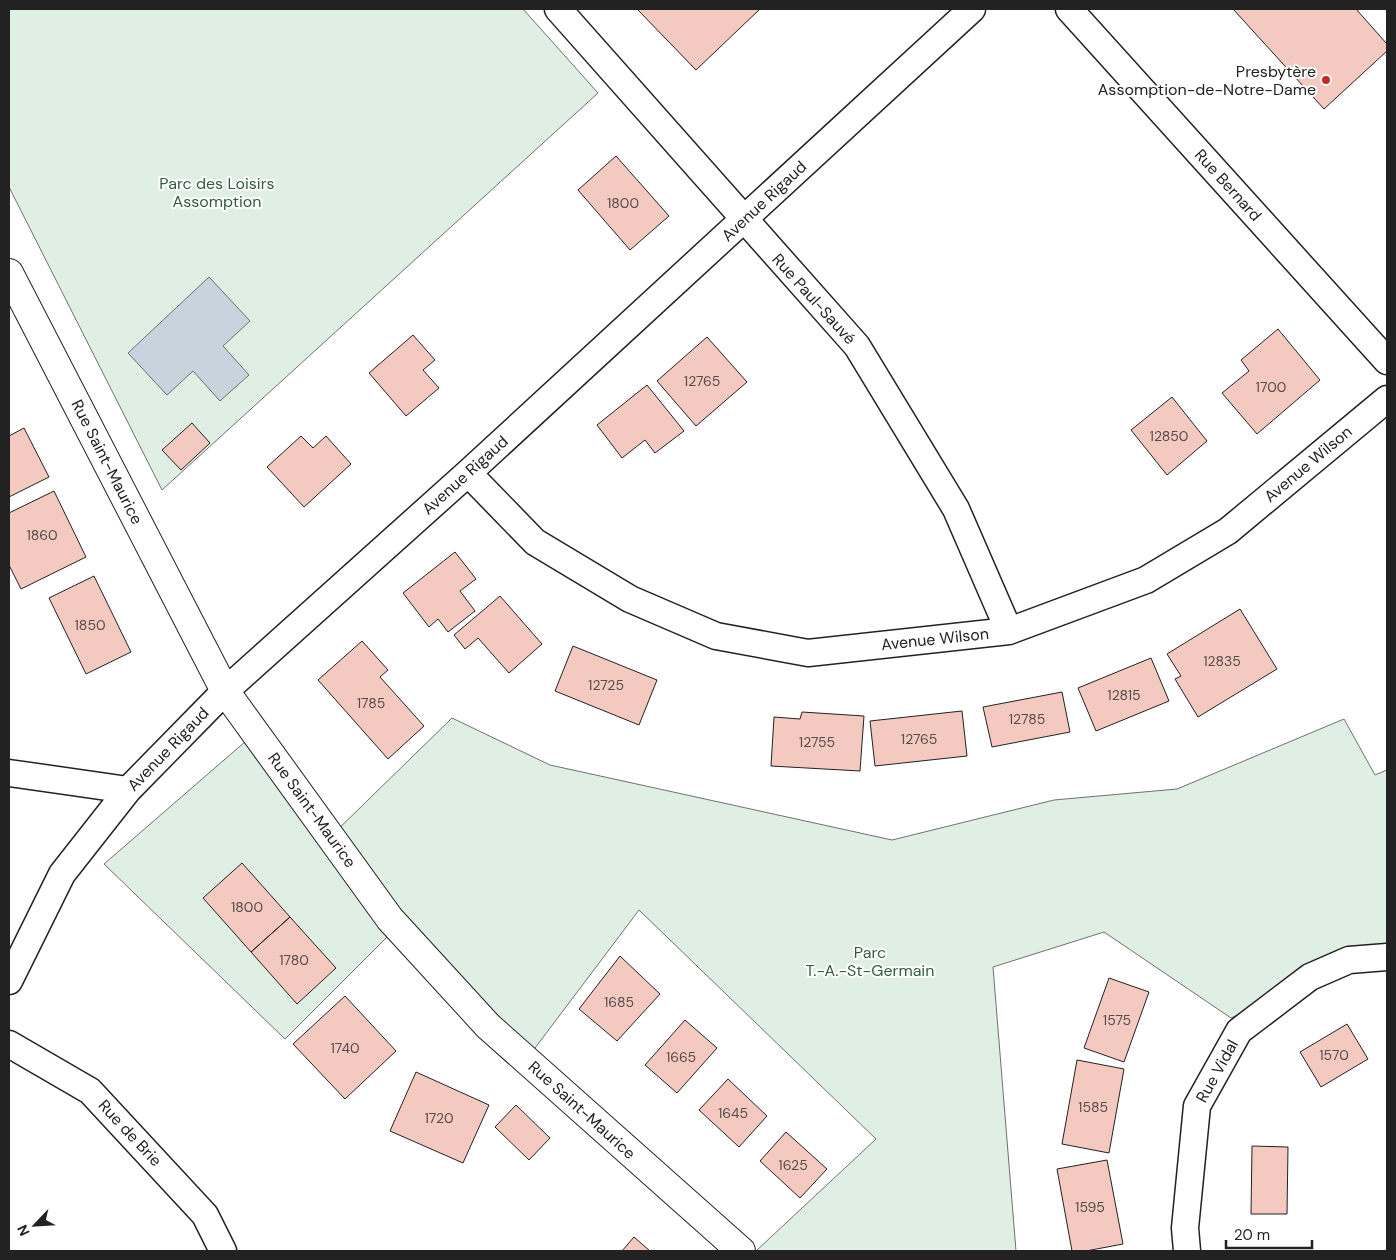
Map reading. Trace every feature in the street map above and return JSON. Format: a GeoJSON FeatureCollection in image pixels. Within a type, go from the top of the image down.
{"type":"FeatureCollection","features":[{"type":"Feature","properties":{"kind":"street","name":"Rue Paul-Sauvé"},"geometry":{"type":"LineString","coordinates":[[558,9],[857,346],[956,509],[1009,630]]}},
{"type":"Feature","properties":{"kind":"street","name":"Avenue Rigaud"},"geometry":{"type":"LineString","coordinates":[[9,981],[62,874],[128,790],[225,691],[468,473],[972,9]]}},
{"type":"Feature","properties":{"kind":"street","name":"Rue Bernard"},"geometry":{"type":"LineString","coordinates":[[1069,9],[1387,361]]}},
{"type":"Feature","properties":{"kind":"street","name":"Rue Saint-Maurice"},"geometry":{"type":"LineString","coordinates":[[9,273],[225,691],[390,919],[488,1026],[741,1251]]}},
{"type":"Feature","properties":{"kind":"street","name":"Avenue Wilson"},"geometry":{"type":"LineString","coordinates":[[468,473],[535,542],[630,599],[716,636],[808,652],[1009,630],[1146,580],[1228,531],[1387,399]]}},
{"type":"Feature","properties":{"kind":"street"},"geometry":{"type":"LineString","coordinates":[[9,773],[128,790]]}},
{"type":"Feature","properties":{"kind":"street","name":"Rue Vidal"},"geometry":{"type":"LineString","coordinates":[[1187,1251],[1185,1228],[1197,1106],[1239,1031],[1310,977],[1349,960],[1387,957]]}},
{"type":"Feature","properties":{"kind":"street","name":"Rue de Brie"},"geometry":{"type":"LineString","coordinates":[[9,1044],[90,1091],[205,1215],[223,1251]]}},
{"type":"Feature","properties":{"kind":"green space","name":"Parc des Loisirs Assomption"},"geometry":{"type":"Polygon","coordinates":[[[9,9],[523,9],[598,93],[162,490],[9,187],[9,9]]]}},
{"type":"Feature","properties":{"kind":"green space","name":"Parc T.-A.-St-Germain"},"geometry":{"type":"Polygon","coordinates":[[[452,718],[550,765],[892,840],[1054,800],[1177,789],[1344,719],[1375,775],[1387,770],[1387,944],[1231,1018],[1104,932],[993,967],[1016,1251],[756,1251],[876,1139],[639,910],[529,1056],[402,922],[285,1039],[104,864],[246,741],[327,840],[452,718]]]}},
{"type":"Feature","properties":{"kind":"shaded area"},"geometry":{"type":"Polygon","coordinates":[[[209,277],[250,321],[223,346],[249,375],[220,401],[193,371],[167,395],[128,353],[209,277]]]}},
{"type":"Feature","properties":{"kind":"building"},"geometry":{"type":"Polygon","coordinates":[[[637,9],[760,9],[696,70],[637,9]]]}},
{"type":"Feature","properties":{"kind":"building","name":"Presbytère Assomption-de-Notre-Dame"},"geometry":{"type":"Polygon","coordinates":[[[1233,9],[1356,9],[1387,44],[1387,51],[1324,109],[1233,9]]]}},
{"type":"Feature","properties":{"kind":"building"},"geometry":{"type":"Polygon","coordinates":[[[616,156],[669,216],[630,250],[578,190],[616,156]]]}},
{"type":"Feature","properties":{"kind":"building"},"geometry":{"type":"Polygon","coordinates":[[[1278,329],[1320,380],[1257,434],[1222,393],[1249,371],[1241,360],[1278,329]]]}},
{"type":"Feature","properties":{"kind":"building"},"geometry":{"type":"Polygon","coordinates":[[[413,335],[435,360],[423,370],[439,388],[406,416],[369,373],[413,335]]]}},
{"type":"Feature","properties":{"kind":"building"},"geometry":{"type":"Polygon","coordinates":[[[707,337],[747,382],[696,426],[657,381],[707,337]]]}},
{"type":"Feature","properties":{"kind":"building"},"geometry":{"type":"Polygon","coordinates":[[[647,385],[684,431],[655,453],[645,440],[622,458],[597,425],[647,385]]]}},
{"type":"Feature","properties":{"kind":"building"},"geometry":{"type":"Polygon","coordinates":[[[1172,397],[1207,441],[1167,475],[1131,430],[1172,397]]]}},
{"type":"Feature","properties":{"kind":"building"},"geometry":{"type":"Polygon","coordinates":[[[192,423],[210,443],[181,470],[162,450],[192,423]]]}},
{"type":"Feature","properties":{"kind":"building"},"geometry":{"type":"Polygon","coordinates":[[[24,428],[49,477],[9,497],[9,436],[24,428]]]}},
{"type":"Feature","properties":{"kind":"building"},"geometry":{"type":"Polygon","coordinates":[[[301,436],[313,448],[326,436],[351,464],[304,507],[267,467],[301,436]]]}},
{"type":"Feature","properties":{"kind":"building"},"geometry":{"type":"Polygon","coordinates":[[[54,491],[86,557],[21,589],[9,565],[9,513],[54,491]]]}},
{"type":"Feature","properties":{"kind":"building"},"geometry":{"type":"Polygon","coordinates":[[[455,552],[476,579],[460,591],[475,611],[448,632],[438,619],[429,627],[403,593],[455,552]]]}},
{"type":"Feature","properties":{"kind":"building"},"geometry":{"type":"Polygon","coordinates":[[[94,576],[131,652],[86,674],[49,598],[94,576]]]}},
{"type":"Feature","properties":{"kind":"building"},"geometry":{"type":"Polygon","coordinates":[[[500,596],[542,644],[509,673],[478,638],[465,649],[454,635],[500,596]]]}},
{"type":"Feature","properties":{"kind":"building"},"geometry":{"type":"Polygon","coordinates":[[[1240,609],[1277,669],[1198,717],[1175,679],[1181,676],[1167,654],[1240,609]]]}},
{"type":"Feature","properties":{"kind":"building"},"geometry":{"type":"Polygon","coordinates":[[[362,641],[388,670],[380,677],[424,726],[388,759],[318,680],[362,641]]]}},
{"type":"Feature","properties":{"kind":"building"},"geometry":{"type":"Polygon","coordinates":[[[573,646],[657,680],[639,725],[555,691],[573,646]]]}},
{"type":"Feature","properties":{"kind":"building"},"geometry":{"type":"Polygon","coordinates":[[[1151,658],[1169,701],[1096,731],[1078,688],[1151,658]]]}},
{"type":"Feature","properties":{"kind":"building"},"geometry":{"type":"Polygon","coordinates":[[[1062,692],[1070,732],[992,747],[983,707],[1062,692]]]}},
{"type":"Feature","properties":{"kind":"building"},"geometry":{"type":"Polygon","coordinates":[[[962,711],[967,756],[875,766],[870,721],[962,711]]]}},
{"type":"Feature","properties":{"kind":"building"},"geometry":{"type":"Polygon","coordinates":[[[802,712],[864,716],[860,771],[771,766],[774,717],[800,719],[802,712]]]}},
{"type":"Feature","properties":{"kind":"building"},"geometry":{"type":"Polygon","coordinates":[[[242,863],[290,917],[251,952],[203,898],[242,863]]]}},
{"type":"Feature","properties":{"kind":"building"},"geometry":{"type":"Polygon","coordinates":[[[290,917],[336,968],[297,1004],[251,952],[290,917]]]}},
{"type":"Feature","properties":{"kind":"building"},"geometry":{"type":"Polygon","coordinates":[[[620,956],[660,994],[617,1041],[579,1009],[620,956]]]}},
{"type":"Feature","properties":{"kind":"building"},"geometry":{"type":"Polygon","coordinates":[[[1109,978],[1149,992],[1124,1062],[1084,1048],[1109,978]]]}},
{"type":"Feature","properties":{"kind":"building"},"geometry":{"type":"Polygon","coordinates":[[[345,996],[396,1051],[345,1099],[293,1044],[345,996]]]}},
{"type":"Feature","properties":{"kind":"building"},"geometry":{"type":"Polygon","coordinates":[[[685,1020],[717,1048],[677,1093],[645,1065],[685,1020]]]}},
{"type":"Feature","properties":{"kind":"building"},"geometry":{"type":"Polygon","coordinates":[[[1347,1024],[1368,1059],[1321,1087],[1300,1052],[1347,1024]]]}},
{"type":"Feature","properties":{"kind":"building"},"geometry":{"type":"Polygon","coordinates":[[[1077,1060],[1124,1069],[1109,1153],[1062,1144],[1077,1060]]]}},
{"type":"Feature","properties":{"kind":"building"},"geometry":{"type":"Polygon","coordinates":[[[416,1072],[489,1105],[463,1163],[390,1131],[416,1072]]]}},
{"type":"Feature","properties":{"kind":"building"},"geometry":{"type":"Polygon","coordinates":[[[728,1079],[767,1116],[739,1147],[699,1110],[728,1079]]]}},
{"type":"Feature","properties":{"kind":"building"},"geometry":{"type":"Polygon","coordinates":[[[516,1105],[550,1138],[529,1160],[495,1127],[516,1105]]]}},
{"type":"Feature","properties":{"kind":"building"},"geometry":{"type":"Polygon","coordinates":[[[786,1132],[827,1169],[800,1198],[760,1161],[786,1132]]]}},
{"type":"Feature","properties":{"kind":"building"},"geometry":{"type":"Polygon","coordinates":[[[1252,1146],[1288,1147],[1287,1214],[1251,1214],[1252,1146]]]}},
{"type":"Feature","properties":{"kind":"building"},"geometry":{"type":"Polygon","coordinates":[[[1107,1160],[1123,1244],[1086,1251],[1072,1251],[1057,1169],[1107,1160]]]}},
{"type":"Feature","properties":{"kind":"building"},"geometry":{"type":"Polygon","coordinates":[[[634,1237],[650,1251],[622,1251],[634,1237]]]}},
{"type":"Feature","properties":{"kind":"place","name":"Presbytère Assomption-de-Notre-Dame"},"geometry":{"type":"Point","coordinates":[1326,80]}}]}
